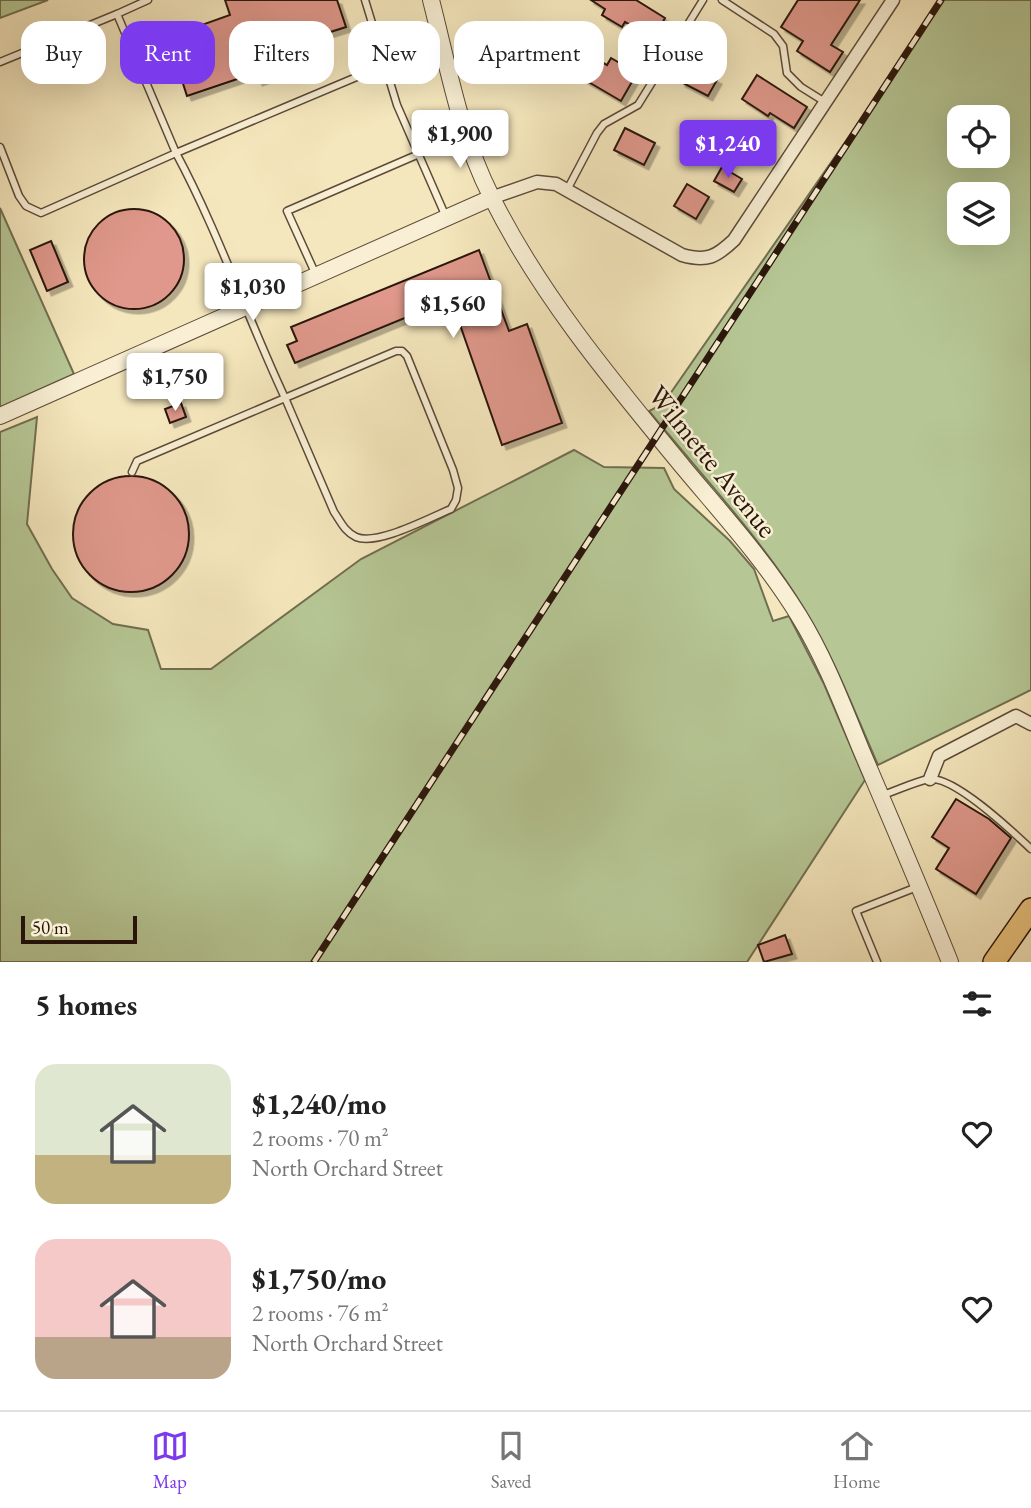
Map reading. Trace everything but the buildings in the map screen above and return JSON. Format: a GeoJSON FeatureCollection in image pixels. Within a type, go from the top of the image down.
{"type":"FeatureCollection","features":[{"type":"Feature","properties":{"kind":"main road"},"geometry":{"type":"LineString","coordinates":[[994,962],[1031,909]]}},
{"type":"Feature","properties":{"kind":"street","name":"Wilmette Avenue"},"geometry":{"type":"LineString","coordinates":[[431,0],[457,103],[491,198],[522,255],[561,312],[657,436],[766,566],[801,619],[832,681],[950,962]]}},
{"type":"Feature","properties":{"kind":"street"},"geometry":{"type":"LineString","coordinates":[[0,416],[446,217],[537,182],[556,184],[682,255],[704,258],[717,255],[734,240],[893,0]]}},
{"type":"Feature","properties":{"kind":"street"},"geometry":{"type":"LineString","coordinates":[[930,779],[939,756],[1016,716],[1031,724]]}},
{"type":"Feature","properties":{"kind":"lane"},"geometry":{"type":"LineString","coordinates":[[0,62],[148,0]]}},
{"type":"Feature","properties":{"kind":"lane"},"geometry":{"type":"LineString","coordinates":[[365,0],[371,21]]}},
{"type":"Feature","properties":{"kind":"lane"},"geometry":{"type":"LineString","coordinates":[[567,190],[597,132],[604,124],[638,105],[704,0]]}},
{"type":"Feature","properties":{"kind":"lane"},"geometry":{"type":"LineString","coordinates":[[722,0],[774,34],[783,46],[787,74],[801,87],[825,102]]}},
{"type":"Feature","properties":{"kind":"lane"},"geometry":{"type":"LineString","coordinates":[[117,14],[176,153],[194,187],[244,307],[285,398],[327,496],[345,530],[358,538],[374,540],[451,509],[458,488],[407,356],[402,351],[396,351],[285,398],[137,461],[132,472]]}},
{"type":"Feature","properties":{"kind":"lane"},"geometry":{"type":"LineString","coordinates":[[0,147],[19,196],[26,206],[41,213],[348,81]]}},
{"type":"Feature","properties":{"kind":"lane"},"geometry":{"type":"LineString","coordinates":[[391,84],[397,105],[446,217]]}},
{"type":"Feature","properties":{"kind":"lane"},"geometry":{"type":"LineString","coordinates":[[316,275],[287,211],[419,154]]}},
{"type":"Feature","properties":{"kind":"lane"},"geometry":{"type":"LineString","coordinates":[[881,796],[930,779],[944,780],[968,795],[1031,849]]}},
{"type":"Feature","properties":{"kind":"lane"},"geometry":{"type":"LineString","coordinates":[[877,962],[856,912],[919,886]]}},
{"type":"Feature","properties":{"kind":"green space"},"geometry":{"type":"Polygon","coordinates":[[[0,0],[48,0],[0,18],[0,0]]]}},
{"type":"Feature","properties":{"kind":"green space"},"geometry":{"type":"Polygon","coordinates":[[[944,0],[1031,0],[1031,690],[878,765],[835,667],[788,583],[649,411],[663,404],[944,0]]]}},
{"type":"Feature","properties":{"kind":"green space"},"geometry":{"type":"Polygon","coordinates":[[[0,208],[74,374],[0,407],[0,208]]]}},
{"type":"Feature","properties":{"kind":"green space"},"geometry":{"type":"Polygon","coordinates":[[[37,417],[27,524],[72,598],[113,624],[148,630],[161,669],[211,669],[361,559],[574,450],[604,467],[664,468],[674,489],[730,541],[754,569],[773,621],[789,616],[824,684],[865,780],[747,962],[0,962],[0,432],[37,417]]]}},
{"type":"Feature","properties":{"kind":"railway"},"geometry":{"type":"LineString","coordinates":[[314,962],[941,0]]}}]}
